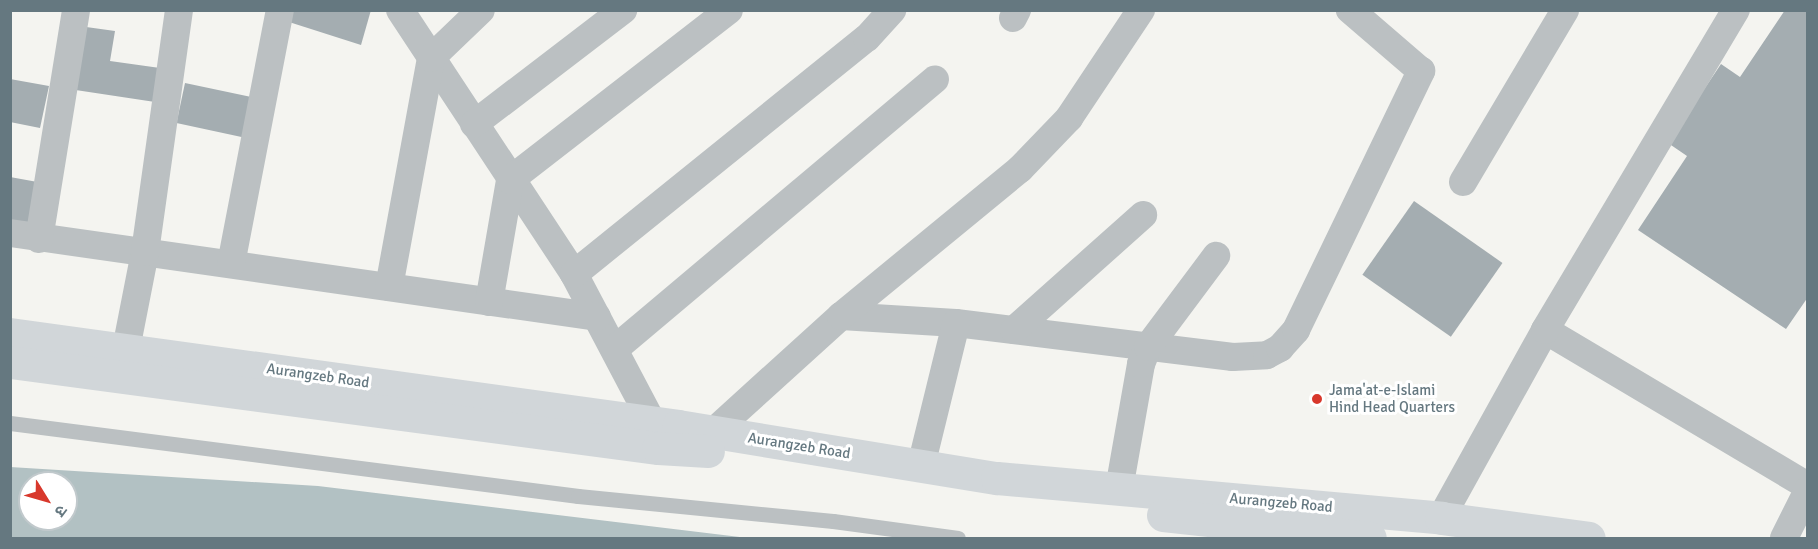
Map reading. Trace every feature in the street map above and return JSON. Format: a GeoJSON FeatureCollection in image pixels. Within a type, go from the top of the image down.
{"type":"FeatureCollection","features":[{"type":"Feature","properties":{"kind":"main road","name":"Aurangzeb Road"},"geometry":{"type":"LineString","coordinates":[[10,334],[653,424],[711,442],[996,496],[1370,538]]}},
{"type":"Feature","properties":{"kind":"main road","name":"Aurangzeb Road"},"geometry":{"type":"LineString","coordinates":[[10,362],[658,448],[711,442],[921,466],[997,478],[1440,518],[1589,538]]}},
{"type":"Feature","properties":{"kind":"street"},"geometry":{"type":"LineString","coordinates":[[39,239],[76,10]]}},
{"type":"Feature","properties":{"kind":"street"},"geometry":{"type":"LineString","coordinates":[[126,349],[145,252],[179,10]]}},
{"type":"Feature","properties":{"kind":"street"},"geometry":{"type":"LineString","coordinates":[[231,264],[280,10]]}},
{"type":"Feature","properties":{"kind":"street"},"geometry":{"type":"LineString","coordinates":[[400,10],[574,274],[616,348],[653,424]]}},
{"type":"Feature","properties":{"kind":"street"},"geometry":{"type":"LineString","coordinates":[[389,287],[431,58],[481,10]]}},
{"type":"Feature","properties":{"kind":"street"},"geometry":{"type":"LineString","coordinates":[[474,124],[623,10]]}},
{"type":"Feature","properties":{"kind":"street"},"geometry":{"type":"LineString","coordinates":[[489,302],[510,180],[729,10]]}},
{"type":"Feature","properties":{"kind":"street"},"geometry":{"type":"LineString","coordinates":[[574,274],[867,38],[892,10]]}},
{"type":"Feature","properties":{"kind":"street"},"geometry":{"type":"LineString","coordinates":[[711,442],[841,316],[1020,169],[1069,118],[1141,10]]}},
{"type":"Feature","properties":{"kind":"street"},"geometry":{"type":"LineString","coordinates":[[841,316],[956,323],[1148,347],[1255,357],[1280,348],[1296,330],[1421,71],[1350,10]]}},
{"type":"Feature","properties":{"kind":"street"},"geometry":{"type":"LineString","coordinates":[[1463,182],[1565,10]]}},
{"type":"Feature","properties":{"kind":"street"},"geometry":{"type":"LineString","coordinates":[[1440,518],[1545,330],[1736,10]]}},
{"type":"Feature","properties":{"kind":"street"},"geometry":{"type":"LineString","coordinates":[[616,348],[935,79]]}},
{"type":"Feature","properties":{"kind":"street"},"geometry":{"type":"LineString","coordinates":[[1014,330],[1143,215]]}},
{"type":"Feature","properties":{"kind":"street"},"geometry":{"type":"LineString","coordinates":[[10,233],[39,239],[231,264],[597,317]]}},
{"type":"Feature","properties":{"kind":"street"},"geometry":{"type":"LineString","coordinates":[[1119,489],[1141,364],[1148,347],[1216,256]]}},
{"type":"Feature","properties":{"kind":"street"},"geometry":{"type":"LineString","coordinates":[[921,466],[956,323]]}},
{"type":"Feature","properties":{"kind":"street"},"geometry":{"type":"LineString","coordinates":[[1545,330],[1808,488],[1784,538]]}},
{"type":"Feature","properties":{"kind":"lane"},"geometry":{"type":"LineString","coordinates":[[10,423],[578,496],[833,521],[958,538]]}},
{"type":"Feature","properties":{"kind":"shaded area"},"geometry":{"type":"Polygon","coordinates":[[[10,467],[75,471],[18,471],[18,531],[78,531],[78,471],[318,486],[748,538],[11,538],[10,467]]]}},
{"type":"Feature","properties":{"kind":"building"},"geometry":{"type":"Polygon","coordinates":[[[291,10],[371,10],[361,45],[289,22],[291,10]]]}},
{"type":"Feature","properties":{"kind":"building"},"geometry":{"type":"Polygon","coordinates":[[[1785,10],[1808,10],[1808,297],[1786,329],[1638,230],[1687,156],[1668,143],[1721,64],[1740,77],[1785,10]]]}},
{"type":"Feature","properties":{"kind":"building"},"geometry":{"type":"Polygon","coordinates":[[[79,26],[115,31],[110,61],[160,68],[155,102],[69,89],[79,26]]]}},
{"type":"Feature","properties":{"kind":"building"},"geometry":{"type":"Polygon","coordinates":[[[10,79],[49,86],[40,128],[10,122],[10,79]]]}},
{"type":"Feature","properties":{"kind":"building"},"geometry":{"type":"Polygon","coordinates":[[[185,83],[259,99],[251,139],[176,123],[185,83]]]}},
{"type":"Feature","properties":{"kind":"building"},"geometry":{"type":"Polygon","coordinates":[[[10,177],[43,183],[35,224],[10,220],[10,177]]]}},
{"type":"Feature","properties":{"kind":"building"},"geometry":{"type":"Polygon","coordinates":[[[1414,201],[1502,263],[1451,337],[1362,275],[1414,201]]]}},
{"type":"Feature","properties":{"kind":"place","name":"Jama'at-e-Islami Hind Head Quarters"},"geometry":{"type":"Point","coordinates":[1317,399]}}]}
